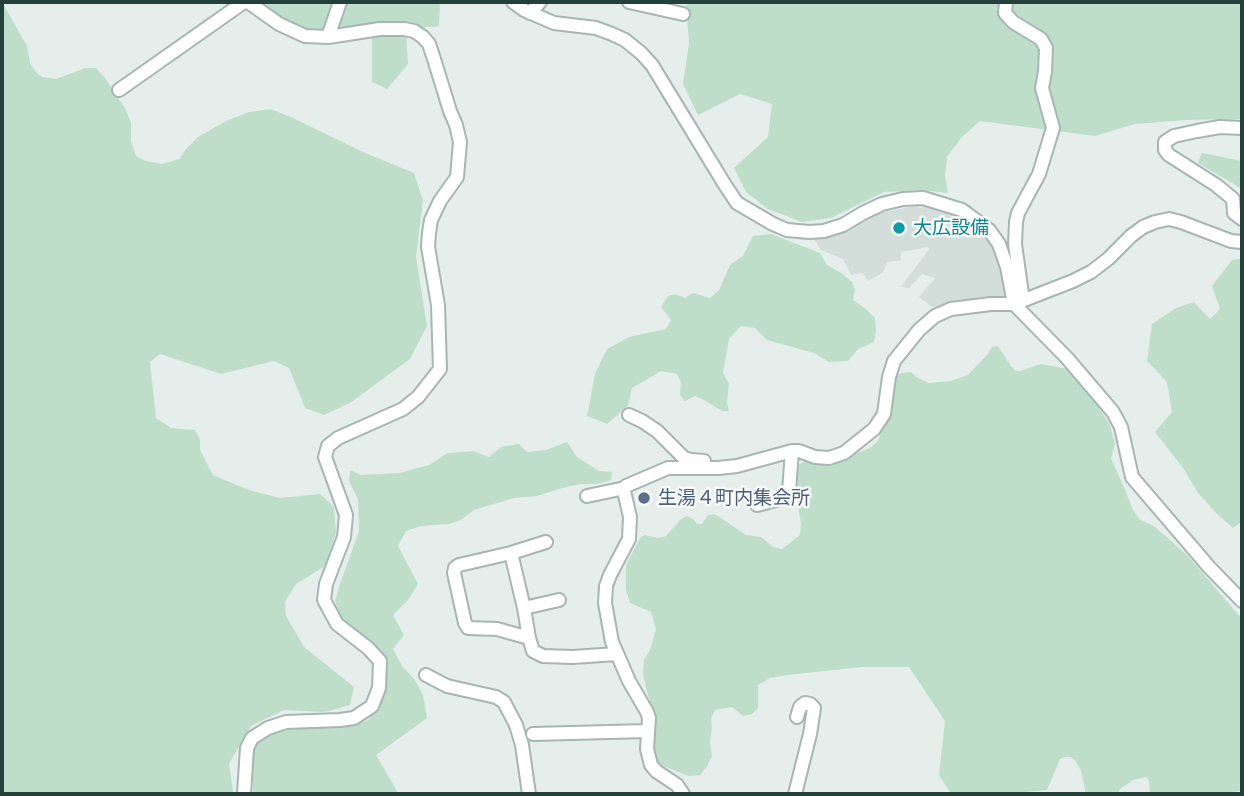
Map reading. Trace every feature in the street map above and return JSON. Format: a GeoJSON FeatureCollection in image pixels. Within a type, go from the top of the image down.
{"type":"FeatureCollection","features":[{"type":"Feature","properties":{"kind":"street"},"geometry":{"type":"LineString","coordinates":[[119,90],[246,2],[279,24],[305,36],[328,37],[380,29],[414,31],[429,44],[460,142],[457,177],[440,201],[431,220],[429,233],[428,247],[438,306],[440,369],[418,397],[403,409],[338,438],[328,446],[325,457],[346,515],[344,537],[326,584],[324,600],[337,624],[380,661],[379,688],[372,706],[354,718],[286,722],[268,728],[252,738],[247,748],[244,794]]}},
{"type":"Feature","properties":{"kind":"street"},"geometry":{"type":"LineString","coordinates":[[328,37],[340,2]]}},
{"type":"Feature","properties":{"kind":"street"},"geometry":{"type":"LineString","coordinates":[[513,2],[554,23],[596,28],[612,34],[625,40],[641,53],[652,65],[737,202],[787,230],[824,231],[843,225],[882,204],[923,198],[962,210],[989,230],[999,244],[1007,267],[1014,304],[1067,358],[1113,412],[1121,426],[1132,477],[1209,567],[1242,601]]}},
{"type":"Feature","properties":{"kind":"street"},"geometry":{"type":"LineString","coordinates":[[530,13],[540,2]]}},
{"type":"Feature","properties":{"kind":"street"},"geometry":{"type":"LineString","coordinates":[[629,2],[683,14]]}},
{"type":"Feature","properties":{"kind":"street"},"geometry":{"type":"LineString","coordinates":[[1006,2],[1005,13],[1013,22],[1041,40],[1046,48],[1041,88],[1053,128],[1038,174],[1016,222],[1015,244],[1022,294],[1014,304]]}},
{"type":"Feature","properties":{"kind":"street"},"geometry":{"type":"LineString","coordinates":[[1242,128],[1220,127],[1197,131],[1174,136],[1165,142],[1169,155],[1233,199],[1234,213],[1242,219]]}},
{"type":"Feature","properties":{"kind":"street"},"geometry":{"type":"LineString","coordinates":[[587,496],[625,488],[668,468],[718,468],[746,464],[792,451],[829,458],[844,453],[874,429],[884,414],[894,360],[919,330],[935,316],[951,309],[1014,304],[1073,281],[1091,272],[1131,236],[1155,222],[1169,219],[1231,241],[1242,242]]}},
{"type":"Feature","properties":{"kind":"street"},"geometry":{"type":"LineString","coordinates":[[629,415],[650,425],[684,458],[729,460],[746,464]]}},
{"type":"Feature","properties":{"kind":"street"},"geometry":{"type":"LineString","coordinates":[[757,505],[788,503],[792,451]]}},
{"type":"Feature","properties":{"kind":"street"},"geometry":{"type":"LineString","coordinates":[[625,488],[630,517],[629,539],[606,586],[605,603],[612,642],[629,681],[647,712],[647,749],[651,765],[677,785],[683,794]]}},
{"type":"Feature","properties":{"kind":"street"},"geometry":{"type":"LineString","coordinates":[[530,638],[497,629],[468,628],[454,573],[459,565],[546,542]]}},
{"type":"Feature","properties":{"kind":"street"},"geometry":{"type":"LineString","coordinates":[[511,553],[533,651],[543,656],[616,654]]}},
{"type":"Feature","properties":{"kind":"street"},"geometry":{"type":"LineString","coordinates":[[524,608],[559,600]]}},
{"type":"Feature","properties":{"kind":"street"},"geometry":{"type":"LineString","coordinates":[[426,675],[447,686],[496,697],[504,702],[516,725],[522,745],[529,794]]}},
{"type":"Feature","properties":{"kind":"street"},"geometry":{"type":"LineString","coordinates":[[795,794],[814,708],[805,703],[800,707],[797,717]]}},
{"type":"Feature","properties":{"kind":"street"},"geometry":{"type":"LineString","coordinates":[[533,734],[648,731]]}},
{"type":"Feature","properties":{"kind":"shaded area"},"geometry":{"type":"Polygon","coordinates":[[[918,205],[919,208],[937,205],[960,212],[999,244],[1010,300],[936,310],[919,297],[935,278],[922,274],[909,288],[901,287],[928,247],[901,252],[901,260],[888,262],[882,273],[868,281],[863,273],[851,275],[843,259],[821,250],[814,239],[872,215],[918,205]]]}},
{"type":"Feature","properties":{"kind":"green space"},"geometry":{"type":"Polygon","coordinates":[[[2,2],[27,46],[30,63],[42,77],[56,79],[85,68],[96,68],[125,108],[131,122],[131,141],[136,156],[146,161],[162,164],[179,159],[198,137],[226,121],[249,112],[271,109],[414,173],[423,201],[416,257],[427,326],[410,359],[350,403],[324,415],[305,408],[289,368],[274,361],[221,374],[160,354],[150,362],[156,418],[171,428],[195,430],[200,440],[200,450],[213,475],[249,490],[280,498],[320,494],[334,507],[336,533],[325,566],[296,584],[285,602],[286,616],[304,647],[354,687],[350,705],[325,712],[284,710],[251,726],[229,764],[232,794],[2,794],[2,2]]]}},
{"type":"Feature","properties":{"kind":"green space"},"geometry":{"type":"Polygon","coordinates":[[[254,2],[440,2],[439,26],[363,33],[314,34],[271,16],[254,2]]]}},
{"type":"Feature","properties":{"kind":"green space"},"geometry":{"type":"Polygon","coordinates":[[[686,2],[1242,2],[1242,119],[1135,124],[1095,136],[980,121],[962,137],[947,157],[945,175],[948,193],[920,190],[884,192],[831,218],[802,222],[768,209],[746,192],[734,168],[768,137],[772,104],[740,94],[698,115],[683,84],[689,43],[686,2]]]}},
{"type":"Feature","properties":{"kind":"green space"},"geometry":{"type":"Polygon","coordinates":[[[406,35],[408,64],[387,89],[372,82],[372,37],[406,35]]]}},
{"type":"Feature","properties":{"kind":"green space"},"geometry":{"type":"Polygon","coordinates":[[[1202,153],[1242,161],[1242,189],[1198,163],[1202,153]]]}},
{"type":"Feature","properties":{"kind":"green space"},"geometry":{"type":"Polygon","coordinates":[[[771,234],[820,253],[827,265],[852,282],[855,290],[853,300],[875,318],[874,342],[858,349],[848,361],[829,362],[814,353],[767,340],[755,328],[741,326],[729,339],[723,373],[729,384],[729,411],[722,411],[695,396],[685,401],[680,395],[681,382],[677,374],[661,371],[632,388],[628,406],[607,424],[587,416],[595,374],[607,349],[629,337],[666,329],[671,320],[661,307],[668,296],[675,294],[685,298],[693,293],[710,298],[719,290],[730,265],[743,256],[753,236],[771,234]]]}},
{"type":"Feature","properties":{"kind":"green space"},"geometry":{"type":"Polygon","coordinates":[[[1242,258],[1242,521],[1233,528],[1198,493],[1183,468],[1155,432],[1172,412],[1167,382],[1147,361],[1152,324],[1176,308],[1194,302],[1210,319],[1220,309],[1212,286],[1232,260],[1242,258]]]}},
{"type":"Feature","properties":{"kind":"green space"},"geometry":{"type":"Polygon","coordinates":[[[998,346],[1016,371],[1041,364],[1076,372],[1110,425],[1115,444],[1111,458],[1132,508],[1140,520],[1154,526],[1187,555],[1242,619],[1242,790],[1227,794],[1150,794],[1149,780],[1146,777],[1133,780],[1120,789],[1120,794],[1086,794],[1081,771],[1075,760],[1065,757],[1060,759],[1047,790],[1023,794],[951,794],[939,775],[945,721],[909,667],[862,667],[770,678],[758,685],[758,708],[752,714],[743,716],[732,707],[715,710],[711,718],[712,757],[700,775],[689,776],[663,766],[653,758],[651,745],[656,722],[643,674],[644,660],[656,629],[651,612],[630,603],[626,590],[626,565],[640,538],[645,535],[659,538],[666,536],[687,516],[697,524],[702,524],[708,515],[715,514],[746,535],[761,537],[773,547],[782,549],[800,535],[801,523],[795,491],[798,465],[809,459],[849,456],[870,448],[878,441],[895,377],[911,372],[929,383],[951,381],[968,375],[992,347],[998,346]]]}},
{"type":"Feature","properties":{"kind":"green space"},"geometry":{"type":"Polygon","coordinates":[[[567,442],[577,457],[599,471],[612,472],[611,480],[562,488],[537,496],[514,498],[474,510],[461,520],[448,524],[421,526],[406,531],[398,546],[418,584],[408,600],[393,615],[404,635],[393,649],[423,695],[427,718],[376,755],[397,791],[395,794],[253,794],[253,753],[258,741],[277,732],[340,727],[368,720],[378,707],[384,692],[386,669],[383,657],[340,615],[335,601],[359,531],[358,499],[349,481],[350,470],[361,475],[399,473],[429,465],[448,453],[473,451],[489,457],[501,447],[519,444],[527,452],[546,450],[567,442]]]}},
{"type":"Feature","properties":{"kind":"place","name":"大広設備"},"geometry":{"type":"Point","coordinates":[899,228]}},
{"type":"Feature","properties":{"kind":"place","name":"生湯４町内集会所"},"geometry":{"type":"Point","coordinates":[644,498]}}]}
